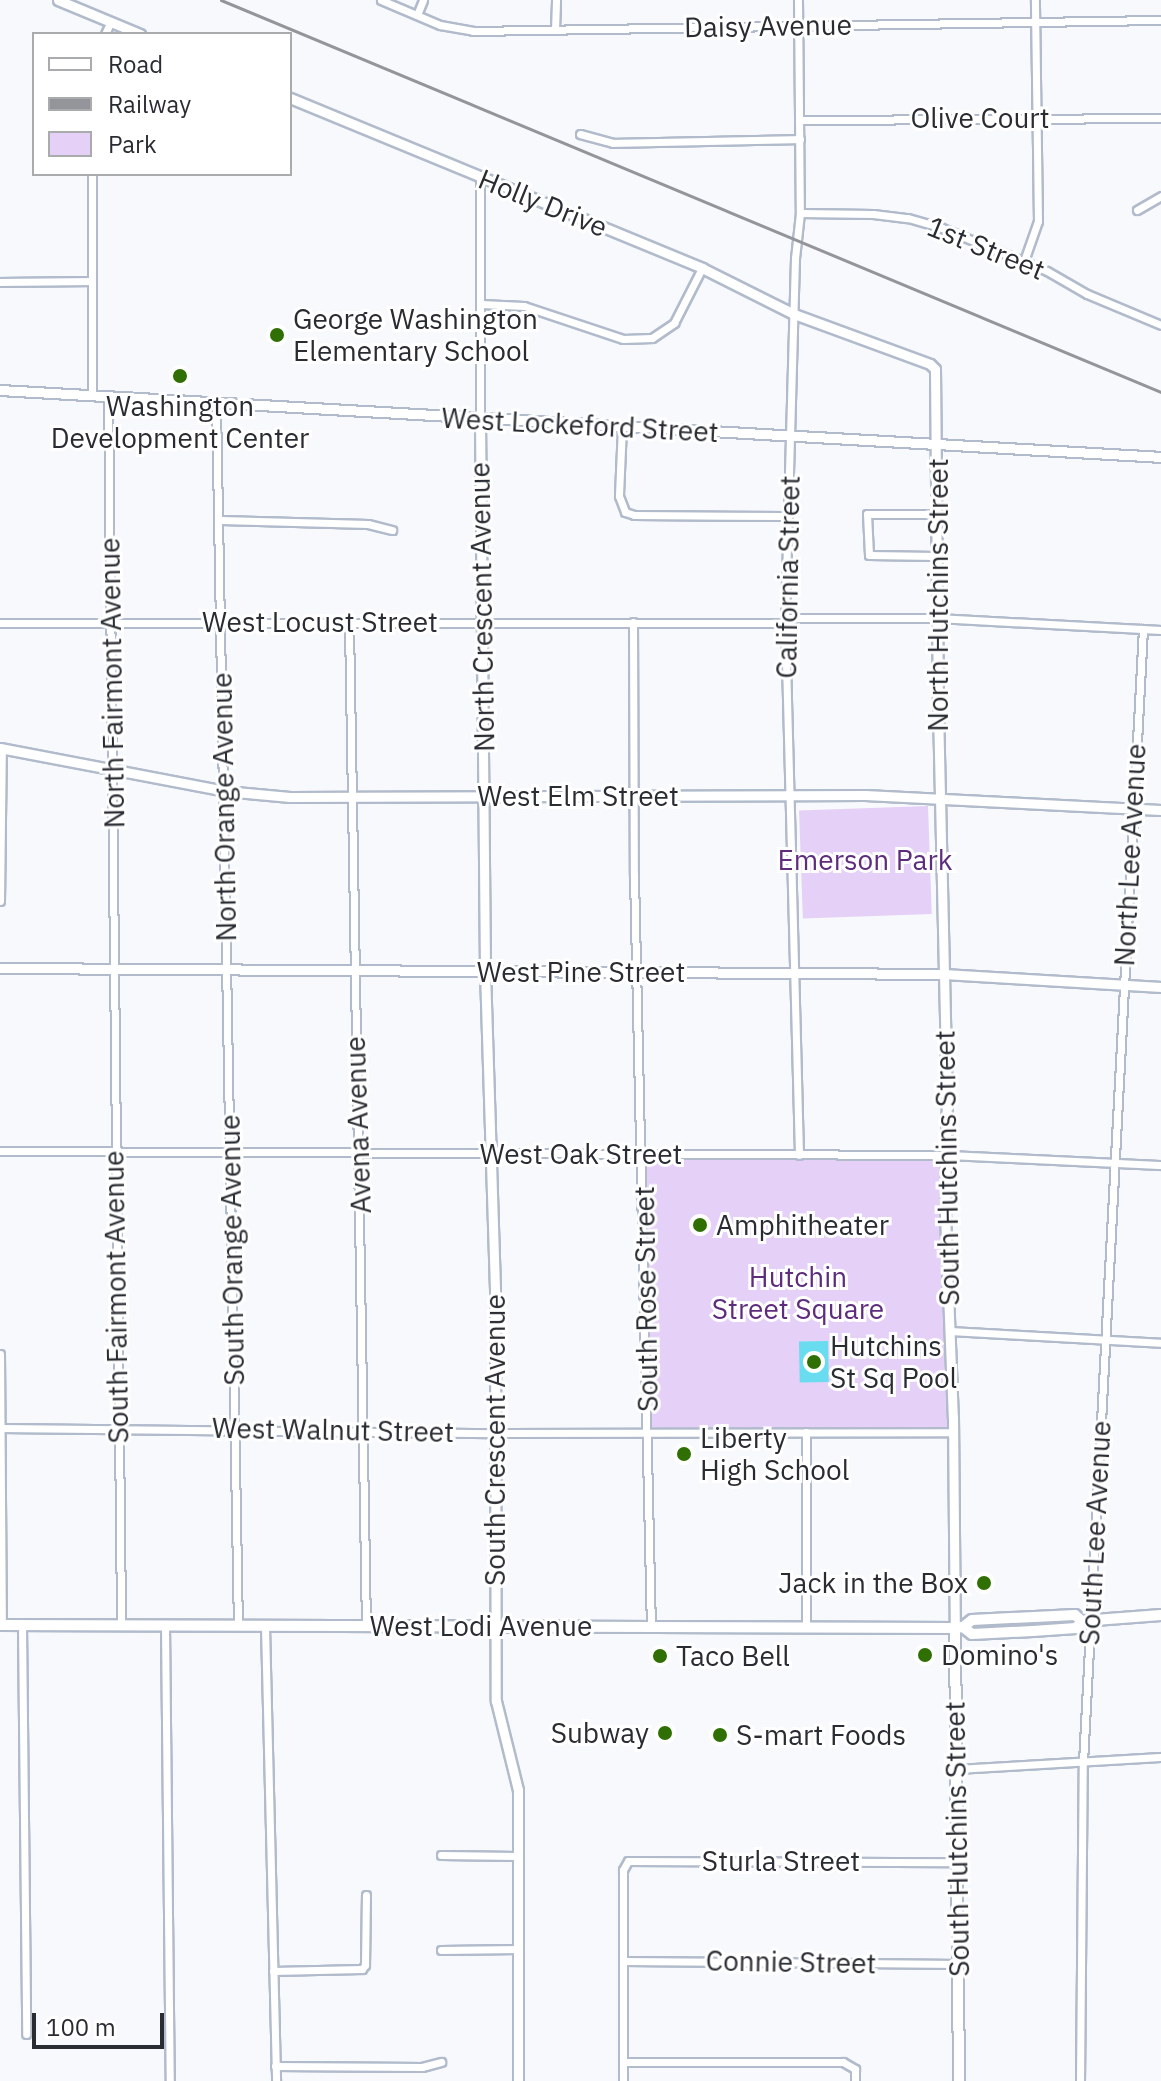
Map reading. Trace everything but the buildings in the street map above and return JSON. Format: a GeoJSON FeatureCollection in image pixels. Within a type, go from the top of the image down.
{"type":"FeatureCollection","features":[{"type":"Feature","properties":{"kind":"main road","name":"West Lodi Avenue"},"geometry":{"type":"LineString","coordinates":[[1,1625],[959,1628],[972,1620],[1075,1615],[1086,1621],[1161,1615]]}},
{"type":"Feature","properties":{"kind":"main road","name":"South Hutchins Street"},"geometry":{"type":"LineString","coordinates":[[959,1628],[956,1769],[959,2081]]}},
{"type":"Feature","properties":{"kind":"street"},"geometry":{"type":"LineString","coordinates":[[58,0],[136,32]]}},
{"type":"Feature","properties":{"kind":"street","name":"Daisy Avenue"},"geometry":{"type":"LineString","coordinates":[[381,0],[440,25],[473,31],[1161,20]]}},
{"type":"Feature","properties":{"kind":"street"},"geometry":{"type":"LineString","coordinates":[[417,15],[423,0]]}},
{"type":"Feature","properties":{"kind":"street"},"geometry":{"type":"LineString","coordinates":[[555,30],[556,0]]}},
{"type":"Feature","properties":{"kind":"street","name":"California Street"},"geometry":{"type":"LineString","coordinates":[[798,0],[800,213],[794,314],[793,437],[786,516],[785,620],[799,1155]]}},
{"type":"Feature","properties":{"kind":"street"},"geometry":{"type":"LineString","coordinates":[[1024,261],[1038,221],[1035,0]]}},
{"type":"Feature","properties":{"kind":"street"},"geometry":{"type":"LineString","coordinates":[[106,32],[111,21]]}},
{"type":"Feature","properties":{"kind":"street","name":"Holly Drive"},"geometry":{"type":"LineString","coordinates":[[292,99],[702,268],[794,314]]}},
{"type":"Feature","properties":{"kind":"street","name":"Olive Court"},"geometry":{"type":"LineString","coordinates":[[799,120],[1161,118]]}},
{"type":"Feature","properties":{"kind":"street"},"geometry":{"type":"LineString","coordinates":[[580,134],[613,143],[800,139]]}},
{"type":"Feature","properties":{"kind":"street"},"geometry":{"type":"LineString","coordinates":[[92,176],[92,396]]}},
{"type":"Feature","properties":{"kind":"street"},"geometry":{"type":"LineString","coordinates":[[480,177],[480,420]]}},
{"type":"Feature","properties":{"kind":"street"},"geometry":{"type":"LineString","coordinates":[[1137,210],[1161,196]]}},
{"type":"Feature","properties":{"kind":"street","name":"1st Street"},"geometry":{"type":"LineString","coordinates":[[800,213],[908,218],[1024,261],[1087,294],[1161,325]]}},
{"type":"Feature","properties":{"kind":"street"},"geometry":{"type":"LineString","coordinates":[[481,304],[524,306],[623,339],[652,338],[674,323],[702,268]]}},
{"type":"Feature","properties":{"kind":"street"},"geometry":{"type":"LineString","coordinates":[[0,282],[92,281]]}},
{"type":"Feature","properties":{"kind":"street","name":"North Hutchins Street"},"geometry":{"type":"LineString","coordinates":[[794,314],[930,364],[938,377],[936,556],[944,974]]}},
{"type":"Feature","properties":{"kind":"street","name":"West Lockeford Street"},"geometry":{"type":"LineString","coordinates":[[0,390],[1161,457]]}},
{"type":"Feature","properties":{"kind":"street","name":"North Fairmont Avenue"},"geometry":{"type":"LineString","coordinates":[[108,397],[114,969]]}},
{"type":"Feature","properties":{"kind":"street","name":"North Orange Avenue"},"geometry":{"type":"LineString","coordinates":[[216,404],[221,520],[219,621],[227,969]]}},
{"type":"Feature","properties":{"kind":"street","name":"North Crescent Avenue"},"geometry":{"type":"LineString","coordinates":[[480,420],[486,987]]}},
{"type":"Feature","properties":{"kind":"street"},"geometry":{"type":"LineString","coordinates":[[622,426],[619,496],[625,512],[786,516]]}},
{"type":"Feature","properties":{"kind":"street"},"geometry":{"type":"LineString","coordinates":[[936,514],[867,514],[869,555],[936,556]]}},
{"type":"Feature","properties":{"kind":"street"},"geometry":{"type":"LineString","coordinates":[[221,520],[368,524],[392,530]]}},
{"type":"Feature","properties":{"kind":"street","name":"West Locust Street"},"geometry":{"type":"LineString","coordinates":[[0,623],[219,621],[349,624],[937,618],[1161,630]]}},
{"type":"Feature","properties":{"kind":"street","name":"South Rose Street"},"geometry":{"type":"LineString","coordinates":[[633,622],[651,1628]]}},
{"type":"Feature","properties":{"kind":"street","name":"Avena Avenue"},"geometry":{"type":"LineString","coordinates":[[349,624],[366,1626]]}},
{"type":"Feature","properties":{"kind":"street","name":"North Lee Avenue"},"geometry":{"type":"LineString","coordinates":[[1123,985],[1143,629]]}},
{"type":"Feature","properties":{"kind":"street"},"geometry":{"type":"LineString","coordinates":[[0,901],[1,748]]}},
{"type":"Feature","properties":{"kind":"street","name":"West Elm Street"},"geometry":{"type":"LineString","coordinates":[[1,748],[225,791],[290,797],[635,794],[940,796],[1161,810]]}},
{"type":"Feature","properties":{"kind":"street","name":"West Pine Street"},"geometry":{"type":"LineString","coordinates":[[0,968],[944,974],[1161,987]]}},
{"type":"Feature","properties":{"kind":"street","name":"South Fairmont Avenue"},"geometry":{"type":"LineString","coordinates":[[114,969],[113,1151],[121,1625]]}},
{"type":"Feature","properties":{"kind":"street","name":"South Orange Avenue"},"geometry":{"type":"LineString","coordinates":[[227,969],[238,1626]]}},
{"type":"Feature","properties":{"kind":"street","name":"South Hutchins Street"},"geometry":{"type":"LineString","coordinates":[[944,974],[949,1331],[959,1628]]}},
{"type":"Feature","properties":{"kind":"street","name":"South Lee Avenue"},"geometry":{"type":"LineString","coordinates":[[1080,2081],[1086,1621],[1123,985]]}},
{"type":"Feature","properties":{"kind":"street","name":"South Crescent Avenue"},"geometry":{"type":"LineString","coordinates":[[486,987],[496,1433],[498,1715],[518,1782],[518,2081]]}},
{"type":"Feature","properties":{"kind":"street","name":"West Oak Street"},"geometry":{"type":"LineString","coordinates":[[0,1151],[947,1155],[1161,1165]]}},
{"type":"Feature","properties":{"kind":"street"},"geometry":{"type":"LineString","coordinates":[[949,1331],[1161,1343]]}},
{"type":"Feature","properties":{"kind":"street"},"geometry":{"type":"LineString","coordinates":[[0,1354],[1,1625]]}},
{"type":"Feature","properties":{"kind":"street","name":"West Walnut Street"},"geometry":{"type":"LineString","coordinates":[[0,1428],[496,1433],[953,1432]]}},
{"type":"Feature","properties":{"kind":"street"},"geometry":{"type":"LineString","coordinates":[[806,1432],[806,1627]]}},
{"type":"Feature","properties":{"kind":"street"},"geometry":{"type":"LineString","coordinates":[[22,1626],[26,2034]]}},
{"type":"Feature","properties":{"kind":"street"},"geometry":{"type":"LineString","coordinates":[[165,1626],[170,2081]]}},
{"type":"Feature","properties":{"kind":"street"},"geometry":{"type":"LineString","coordinates":[[265,1626],[276,2081]]}},
{"type":"Feature","properties":{"kind":"street"},"geometry":{"type":"LineString","coordinates":[[956,1769],[1161,1757]]}},
{"type":"Feature","properties":{"kind":"street"},"geometry":{"type":"LineString","coordinates":[[441,1855],[517,1856]]}},
{"type":"Feature","properties":{"kind":"street","name":"Sturla Street"},"geometry":{"type":"LineString","coordinates":[[623,1961],[623,1883],[624,1864],[628,1861],[958,1862]]}},
{"type":"Feature","properties":{"kind":"street"},"geometry":{"type":"LineString","coordinates":[[273,1971],[362,1969],[365,1965],[366,1895]]}},
{"type":"Feature","properties":{"kind":"street"},"geometry":{"type":"LineString","coordinates":[[441,1950],[519,1949]]}},
{"type":"Feature","properties":{"kind":"street"},"geometry":{"type":"LineString","coordinates":[[623,1961],[623,2081]]}},
{"type":"Feature","properties":{"kind":"street","name":"Connie Street"},"geometry":{"type":"LineString","coordinates":[[623,1961],[959,1964]]}},
{"type":"Feature","properties":{"kind":"street"},"geometry":{"type":"LineString","coordinates":[[275,2066],[422,2067],[441,2062]]}},
{"type":"Feature","properties":{"kind":"street"},"geometry":{"type":"LineString","coordinates":[[623,2062],[852,2064],[855,2081]]}},
{"type":"Feature","properties":{"kind":"green space","name":"Emerson Park"},"geometry":{"type":"Polygon","coordinates":[[[928,806],[932,914],[803,918],[799,811],[928,806]]]}},
{"type":"Feature","properties":{"kind":"green space","name":"Hutchin Street Square"},"geometry":{"type":"Polygon","coordinates":[[[642,1154],[947,1154],[947,1431],[642,1431],[642,1154]]]}},
{"type":"Feature","properties":{"kind":"water","name":"Hutchins St Sq Pool"},"geometry":{"type":"Polygon","coordinates":[[[828,1341],[829,1382],[800,1382],[799,1342],[828,1341]]]}},
{"type":"Feature","properties":{"kind":"railway"},"geometry":{"type":"LineString","coordinates":[[221,0],[1161,392]]}},
{"type":"Feature","properties":{"kind":"place","name":"George Washington Elementary School"},"geometry":{"type":"Point","coordinates":[277,335]}},
{"type":"Feature","properties":{"kind":"place","name":"Washington Development Center"},"geometry":{"type":"Point","coordinates":[180,376]}},
{"type":"Feature","properties":{"kind":"place","name":"Amphitheater"},"geometry":{"type":"Point","coordinates":[700,1225]}},
{"type":"Feature","properties":{"kind":"place","name":"Hutchins St Sq Pool"},"geometry":{"type":"Point","coordinates":[814,1362]}},
{"type":"Feature","properties":{"kind":"place","name":"Liberty High School"},"geometry":{"type":"Point","coordinates":[684,1454]}},
{"type":"Feature","properties":{"kind":"place","name":"Jack in the Box"},"geometry":{"type":"Point","coordinates":[984,1583]}},
{"type":"Feature","properties":{"kind":"place","name":"Domino's"},"geometry":{"type":"Point","coordinates":[925,1655]}},
{"type":"Feature","properties":{"kind":"place","name":"Taco Bell"},"geometry":{"type":"Point","coordinates":[660,1656]}},
{"type":"Feature","properties":{"kind":"place","name":"Subway"},"geometry":{"type":"Point","coordinates":[665,1733]}},
{"type":"Feature","properties":{"kind":"place","name":"S-mart Foods"},"geometry":{"type":"Point","coordinates":[720,1735]}}]}
